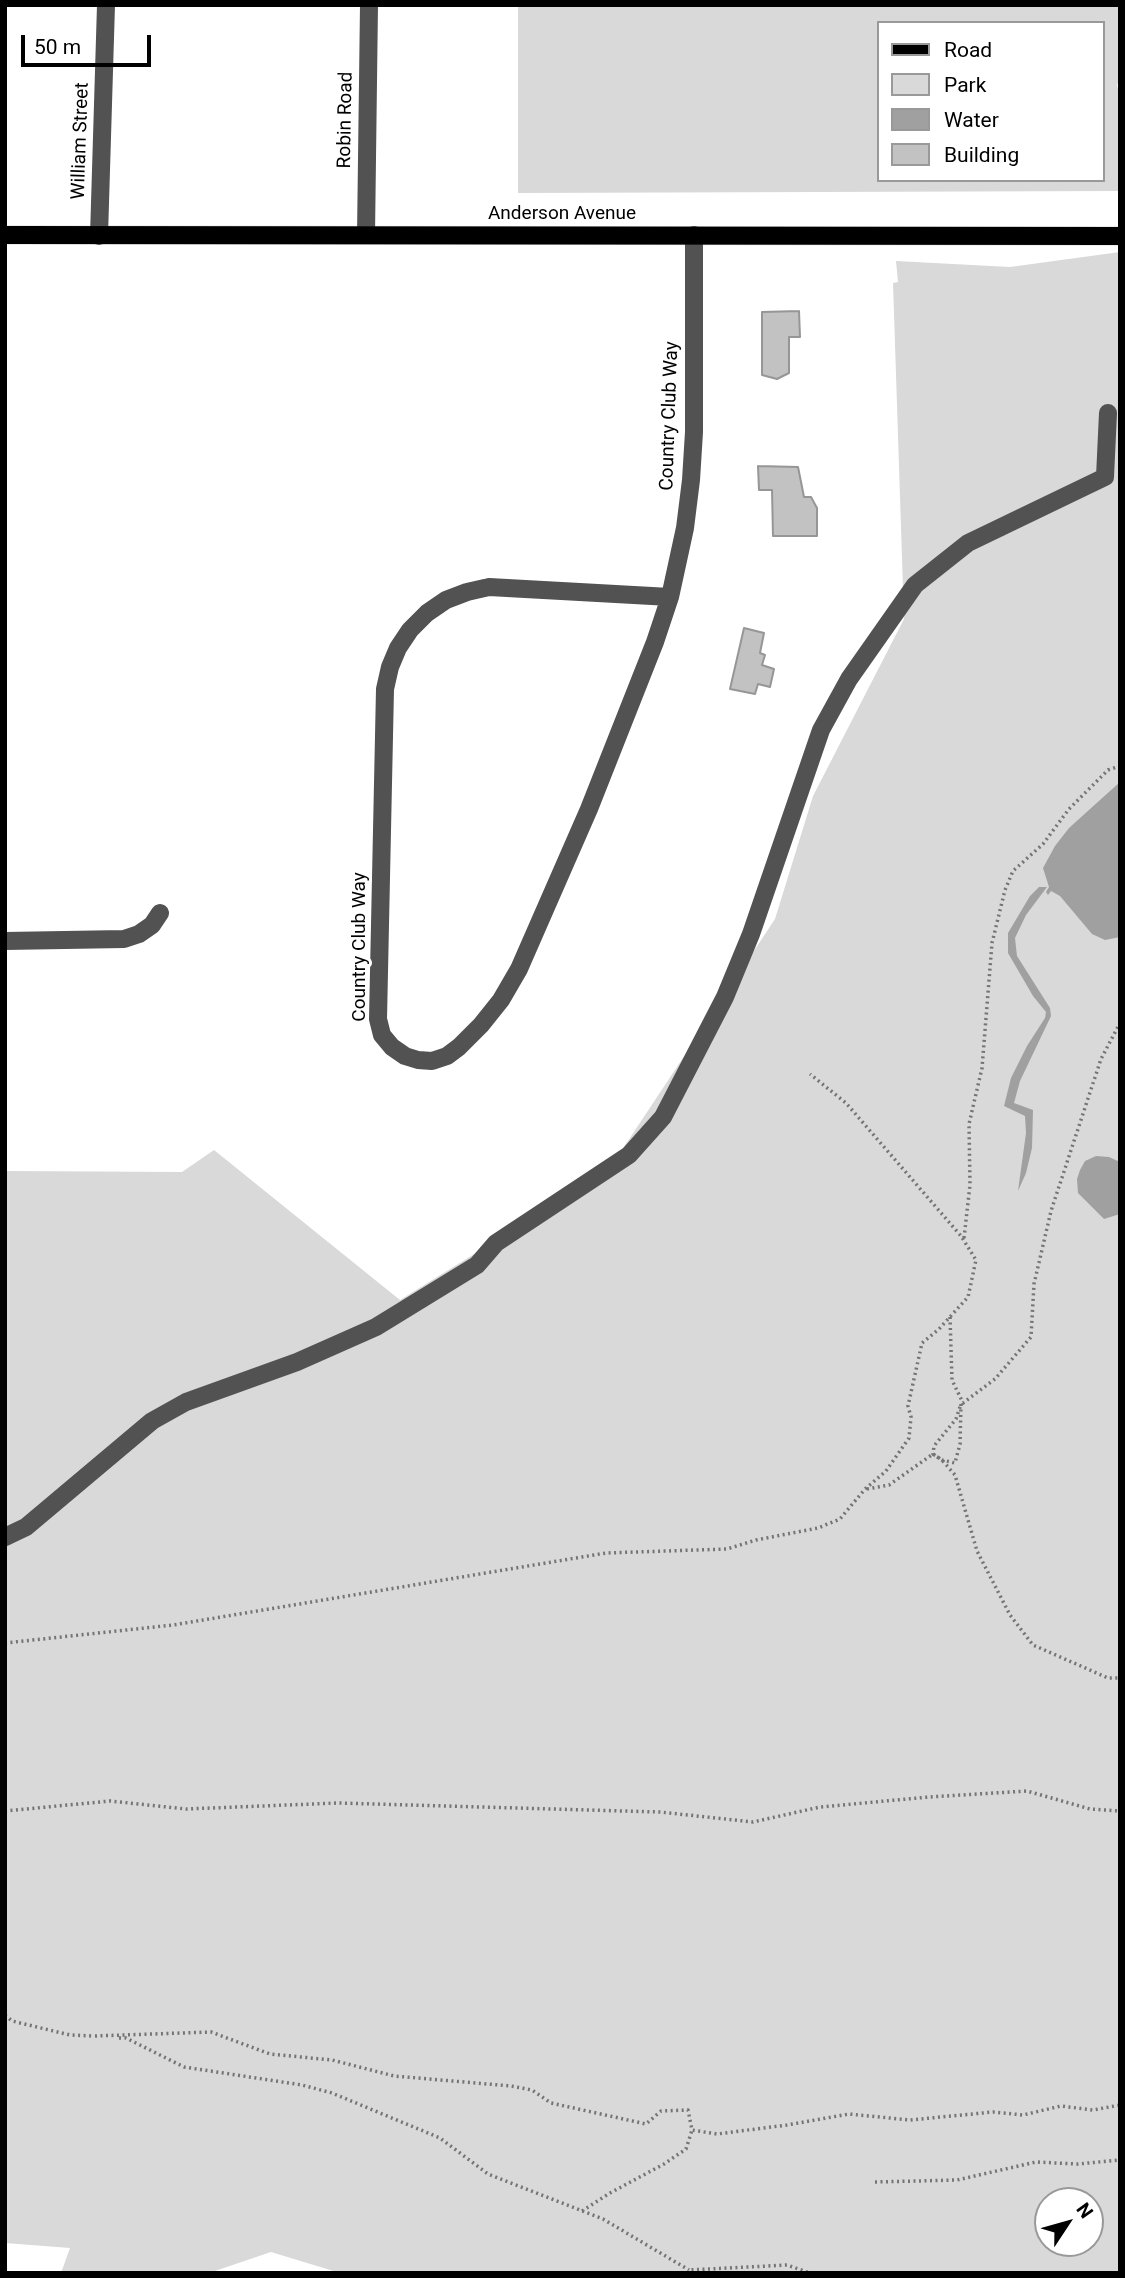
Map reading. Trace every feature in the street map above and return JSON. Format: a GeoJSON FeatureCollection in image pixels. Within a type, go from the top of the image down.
{"type":"FeatureCollection","features":[{"type":"Feature","properties":{"kind":"main road","name":"Anderson Avenue"},"geometry":{"type":"LineString","coordinates":[[5,235],[1120,236]]}},
{"type":"Feature","properties":{"kind":"street","name":"William Street"},"geometry":{"type":"LineString","coordinates":[[99,236],[106,5]]}},
{"type":"Feature","properties":{"kind":"street","name":"Robin Road"},"geometry":{"type":"LineString","coordinates":[[366,235],[369,5]]}},
{"type":"Feature","properties":{"kind":"street","name":"Country Club Way"},"geometry":{"type":"LineString","coordinates":[[670,597],[489,587],[446,600],[427,612],[398,648],[385,689],[378,1019],[382,1035],[392,1047],[405,1056],[432,1061],[447,1056],[481,1025],[501,1000],[519,969],[589,808],[655,642],[670,597],[685,528],[692,468],[694,235]]}},
{"type":"Feature","properties":{"kind":"street"},"geometry":{"type":"LineString","coordinates":[[5,1537],[36,1519],[152,1422],[186,1402],[297,1362],[376,1326],[477,1265],[496,1243],[629,1155],[663,1117],[725,997],[751,934],[821,730],[849,679],[915,585],[968,543],[1112,475],[1108,413]]}},
{"type":"Feature","properties":{"kind":"street"},"geometry":{"type":"LineString","coordinates":[[5,941],[124,940],[152,925],[160,914]]}},
{"type":"Feature","properties":{"kind":"path"},"geometry":{"type":"LineString","coordinates":[[963,1240],[971,1185],[969,1124],[982,1068],[992,943],[1005,890],[1013,871],[1043,844],[1069,809],[1108,770],[1120,766]]}},
{"type":"Feature","properties":{"kind":"path"},"geometry":{"type":"LineString","coordinates":[[950,1317],[952,1380],[963,1402],[995,1379],[1031,1337],[1034,1284],[1051,1211],[1101,1059],[1120,1023]]}},
{"type":"Feature","properties":{"kind":"path"},"geometry":{"type":"LineString","coordinates":[[5,1643],[173,1625],[606,1553],[727,1549],[756,1540],[818,1528],[840,1518],[865,1489],[886,1471],[909,1438],[911,1417],[908,1406],[922,1343],[968,1297],[976,1260],[963,1240],[846,1103],[810,1074]]}},
{"type":"Feature","properties":{"kind":"path"},"geometry":{"type":"LineString","coordinates":[[865,1489],[888,1485],[933,1454],[934,1446],[956,1419],[961,1404],[960,1444],[955,1462],[942,1460]]}},
{"type":"Feature","properties":{"kind":"path"},"geometry":{"type":"LineString","coordinates":[[933,1454],[955,1475],[977,1551],[1010,1615],[1033,1645],[1108,1678],[1120,1678]]}},
{"type":"Feature","properties":{"kind":"path"},"geometry":{"type":"LineString","coordinates":[[5,1811],[110,1801],[186,1809],[338,1803],[660,1812],[753,1822],[820,1807],[1027,1791],[1090,1809],[1120,1811]]}},
{"type":"Feature","properties":{"kind":"path"},"geometry":{"type":"LineString","coordinates":[[5,2015],[12,2021],[70,2035],[126,2038],[184,2067],[302,2085],[332,2093],[439,2138],[488,2174],[603,2219],[689,2271],[787,2265],[810,2273]]}},
{"type":"Feature","properties":{"kind":"path"},"geometry":{"type":"LineString","coordinates":[[94,2036],[211,2032],[270,2053],[332,2060],[394,2076],[533,2090],[551,2103],[646,2124],[661,2111],[688,2110],[692,2130],[686,2149],[582,2211]]}},
{"type":"Feature","properties":{"kind":"path"},"geometry":{"type":"LineString","coordinates":[[692,2130],[717,2134],[787,2126],[849,2114],[910,2120],[993,2112],[1023,2115],[1061,2106],[1093,2110],[1120,2105]]}},
{"type":"Feature","properties":{"kind":"path"},"geometry":{"type":"LineString","coordinates":[[875,2182],[957,2180],[1036,2162],[1078,2164],[1120,2160]]}},
{"type":"Feature","properties":{"kind":"green space"},"geometry":{"type":"Polygon","coordinates":[[[518,5],[1120,5],[1120,78],[1117,85],[1120,99],[1120,191],[518,193],[518,5]]]}},
{"type":"Feature","properties":{"kind":"green space"},"geometry":{"type":"Polygon","coordinates":[[[1120,252],[1120,2273],[340,2273],[271,2252],[209,2273],[61,2273],[70,2248],[5,2243],[5,1171],[182,1172],[214,1150],[400,1300],[608,1171],[775,919],[813,796],[904,619],[893,283],[898,282],[896,261],[1010,267],[1120,252]]]}},
{"type":"Feature","properties":{"kind":"water"},"geometry":{"type":"Polygon","coordinates":[[[1120,782],[1120,937],[1105,940],[1092,934],[1060,896],[1051,891],[1048,895],[1046,892],[1049,887],[1043,868],[1069,828],[1120,782]]]}},
{"type":"Feature","properties":{"kind":"water"},"geometry":{"type":"Polygon","coordinates":[[[1039,887],[1047,887],[1026,915],[1015,938],[1017,956],[1050,1008],[1051,1016],[1020,1081],[1014,1103],[1033,1110],[1032,1148],[1018,1191],[1026,1133],[1025,1116],[1004,1106],[1011,1078],[1046,1012],[1033,996],[1008,953],[1008,933],[1030,896],[1039,887]]]}},
{"type":"Feature","properties":{"kind":"water"},"geometry":{"type":"Polygon","coordinates":[[[1096,1156],[1109,1157],[1120,1162],[1120,1214],[1104,1219],[1078,1193],[1077,1179],[1080,1170],[1085,1161],[1096,1156]]]}},
{"type":"Feature","properties":{"kind":"building"},"geometry":{"type":"Polygon","coordinates":[[[799,311],[800,337],[789,337],[789,373],[777,379],[762,375],[762,312],[799,311]]]}},
{"type":"Feature","properties":{"kind":"building"},"geometry":{"type":"Polygon","coordinates":[[[758,466],[798,467],[804,497],[811,497],[817,508],[817,536],[773,536],[772,490],[759,490],[758,466]]]}},
{"type":"Feature","properties":{"kind":"building"},"geometry":{"type":"Polygon","coordinates":[[[744,628],[764,633],[760,653],[765,655],[762,665],[774,669],[770,687],[758,684],[755,694],[730,689],[744,628]]]}}]}
